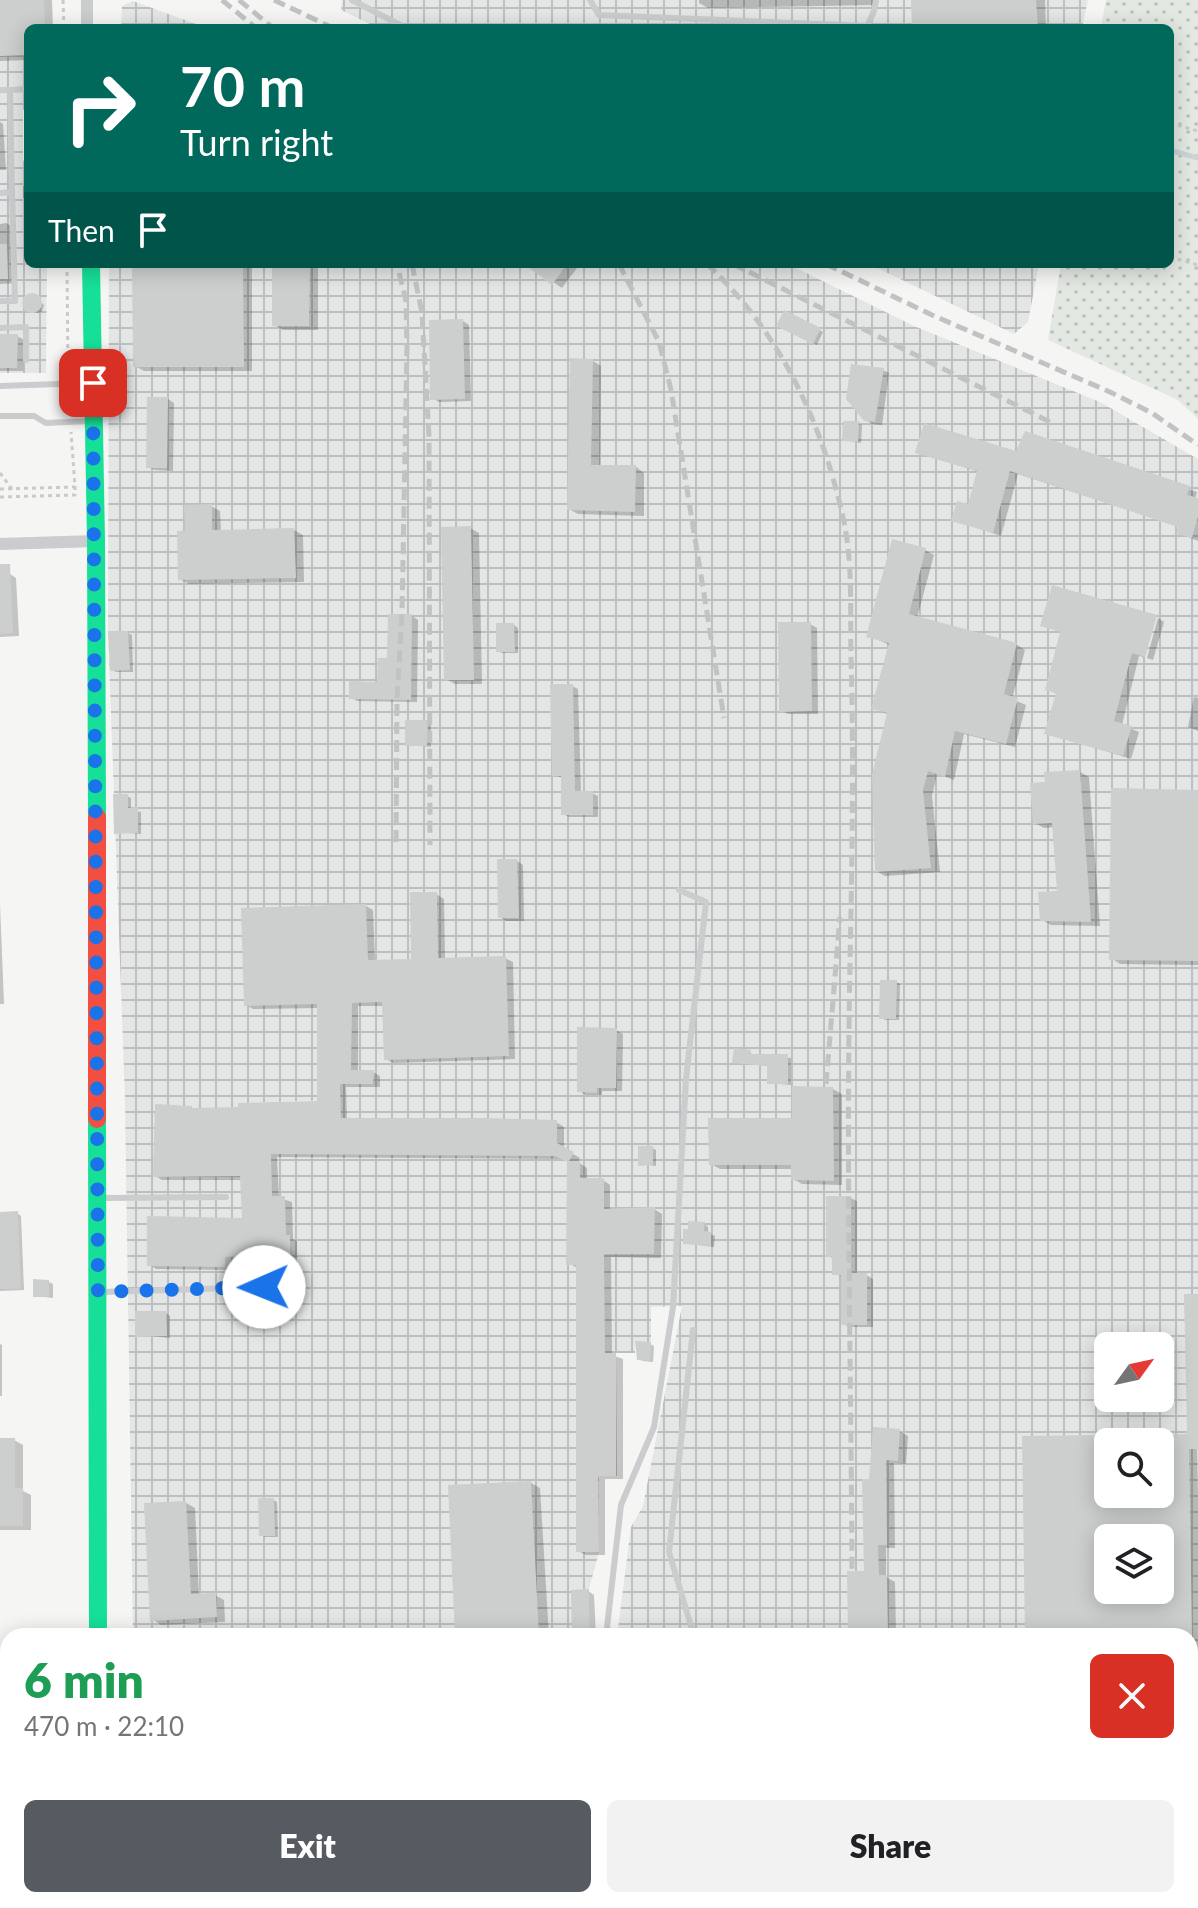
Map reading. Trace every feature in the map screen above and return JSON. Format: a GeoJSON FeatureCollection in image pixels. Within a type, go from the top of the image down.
{"type":"FeatureCollection","features":[{"type":"Feature","properties":{"kind":"street"},"geometry":{"type":"LineString","coordinates":[[87,0],[87,24]]}},
{"type":"Feature","properties":{"kind":"street"},"geometry":{"type":"LineString","coordinates":[[91,268],[96,541],[98,1628]]}},
{"type":"Feature","properties":{"kind":"street"},"geometry":{"type":"LineString","coordinates":[[0,544],[96,541]]}},
{"type":"Feature","properties":{"kind":"lane"},"geometry":{"type":"LineString","coordinates":[[352,0],[398,24]]}},
{"type":"Feature","properties":{"kind":"lane"},"geometry":{"type":"LineString","coordinates":[[590,0],[599,15],[800,24]]}},
{"type":"Feature","properties":{"kind":"lane"},"geometry":{"type":"LineString","coordinates":[[868,24],[876,0]]}},
{"type":"Feature","properties":{"kind":"lane"},"geometry":{"type":"LineString","coordinates":[[0,90],[24,89]]}},
{"type":"Feature","properties":{"kind":"lane"},"geometry":{"type":"LineString","coordinates":[[0,301],[15,301],[10,90]]}},
{"type":"Feature","properties":{"kind":"lane"},"geometry":{"type":"LineString","coordinates":[[0,193],[12,192]]}},
{"type":"Feature","properties":{"kind":"lane"},"geometry":{"type":"LineString","coordinates":[[0,328],[26,327],[26,360]]}},
{"type":"Feature","properties":{"kind":"lane"},"geometry":{"type":"LineString","coordinates":[[0,386],[93,383]]}},
{"type":"Feature","properties":{"kind":"lane"},"geometry":{"type":"LineString","coordinates":[[0,416],[34,416],[46,423],[93,421]]}},
{"type":"Feature","properties":{"kind":"lane"},"geometry":{"type":"LineString","coordinates":[[607,1628],[621,1505],[654,1427],[673,1307],[686,1079],[706,902],[679,890]]}},
{"type":"Feature","properties":{"kind":"lane"},"geometry":{"type":"LineString","coordinates":[[97,1198],[226,1197]]}},
{"type":"Feature","properties":{"kind":"lane"},"geometry":{"type":"LineString","coordinates":[[98,1292],[264,1287]]}},
{"type":"Feature","properties":{"kind":"lane"},"geometry":{"type":"LineString","coordinates":[[692,1628],[669,1552],[693,1330]]}},
{"type":"Feature","properties":{"kind":"path"},"geometry":{"type":"LineString","coordinates":[[63,0],[64,24]]}},
{"type":"Feature","properties":{"kind":"path"},"geometry":{"type":"LineString","coordinates":[[1174,124],[1198,131]]}},
{"type":"Feature","properties":{"kind":"path"},"geometry":{"type":"LineString","coordinates":[[1174,258],[1198,265]]}},
{"type":"Feature","properties":{"kind":"path"},"geometry":{"type":"LineString","coordinates":[[0,497],[75,495],[68,384],[67,268]]}},
{"type":"Feature","properties":{"kind":"path"},"geometry":{"type":"LineString","coordinates":[[0,473],[12,489]]}},
{"type":"Feature","properties":{"kind":"path"},"geometry":{"type":"LineString","coordinates":[[0,489],[75,487]]}},
{"type":"Feature","properties":{"kind":"path"},"geometry":{"type":"LineString","coordinates":[[23,488],[24,497]]}},
{"type":"Feature","properties":{"kind":"shaded area"},"geometry":{"type":"Polygon","coordinates":[[[0,0],[24,24],[24,268],[47,268],[46,373],[0,373],[0,0]]]}},
{"type":"Feature","properties":{"kind":"shaded area"},"geometry":{"type":"Polygon","coordinates":[[[342,0],[1088,0],[1083,24],[370,24],[341,10],[342,0]]]}},
{"type":"Feature","properties":{"kind":"shaded area"},"geometry":{"type":"Polygon","coordinates":[[[1106,0],[1198,0],[1198,419],[1178,400],[1048,340],[1060,268],[1174,268],[1174,24],[1102,24],[1106,0]]]}},
{"type":"Feature","properties":{"kind":"shaded area"},"geometry":{"type":"Polygon","coordinates":[[[133,1],[196,24],[121,24],[122,6],[133,1]]]}},
{"type":"Feature","properties":{"kind":"shaded area"},"geometry":{"type":"Polygon","coordinates":[[[109,268],[796,268],[914,326],[1100,402],[1198,459],[1198,1628],[618,1628],[631,1527],[643,1506],[682,1306],[651,1307],[651,1342],[635,1342],[635,1353],[616,1353],[617,1476],[599,1476],[599,1552],[589,1589],[590,1628],[133,1628],[125,1099],[108,631],[109,268]],[[340,1100],[238,1103],[238,1121],[340,1100]]]}},
{"type":"Feature","properties":{"kind":"shaded area"},"geometry":{"type":"Polygon","coordinates":[[[877,268],[1038,268],[1028,322],[1014,334],[877,268]]]}},
{"type":"Feature","properties":{"kind":"building"},"geometry":{"type":"Polygon","coordinates":[[[0,0],[44,0],[45,24],[24,24],[24,55],[0,56],[0,0]]]}},
{"type":"Feature","properties":{"kind":"building"},"geometry":{"type":"Polygon","coordinates":[[[911,0],[1036,0],[1038,24],[912,24],[911,0]]]}},
{"type":"Feature","properties":{"kind":"building"},"geometry":{"type":"Polygon","coordinates":[[[0,244],[7,244],[8,279],[0,279],[0,244]]]}},
{"type":"Feature","properties":{"kind":"building"},"geometry":{"type":"Polygon","coordinates":[[[132,268],[243,268],[244,367],[133,367],[132,268]]]}},
{"type":"Feature","properties":{"kind":"building"},"geometry":{"type":"Polygon","coordinates":[[[272,268],[310,268],[309,326],[272,326],[272,268]]]}},
{"type":"Feature","properties":{"kind":"building"},"geometry":{"type":"Polygon","coordinates":[[[529,268],[564,268],[552,285],[529,268]]]}},
{"type":"Feature","properties":{"kind":"building"},"geometry":{"type":"Polygon","coordinates":[[[32,293],[39,296],[42,303],[39,310],[32,313],[25,310],[22,303],[25,296],[32,293]]]}},
{"type":"Feature","properties":{"kind":"building"},"geometry":{"type":"Polygon","coordinates":[[[784,310],[821,328],[813,344],[776,326],[784,310]]]}},
{"type":"Feature","properties":{"kind":"building"},"geometry":{"type":"Polygon","coordinates":[[[463,319],[465,399],[430,400],[429,320],[463,319]]]}},
{"type":"Feature","properties":{"kind":"building"},"geometry":{"type":"Polygon","coordinates":[[[0,334],[18,334],[17,368],[0,368],[0,334]]]}},
{"type":"Feature","properties":{"kind":"building"},"geometry":{"type":"Polygon","coordinates":[[[570,358],[593,359],[591,465],[636,465],[635,512],[567,510],[570,358]]]}},
{"type":"Feature","properties":{"kind":"building"},"geometry":{"type":"Polygon","coordinates":[[[851,364],[884,368],[875,422],[864,421],[846,399],[851,364]]]}},
{"type":"Feature","properties":{"kind":"building"},"geometry":{"type":"Polygon","coordinates":[[[147,397],[168,397],[167,468],[146,468],[147,397]]]}},
{"type":"Feature","properties":{"kind":"building"},"geometry":{"type":"Polygon","coordinates":[[[843,421],[859,421],[858,442],[842,441],[843,421]]]}},
{"type":"Feature","properties":{"kind":"building"},"geometry":{"type":"Polygon","coordinates":[[[924,423],[1016,451],[1025,431],[1190,486],[1187,495],[1198,498],[1198,516],[1192,538],[1176,534],[1178,527],[1010,471],[993,533],[951,521],[957,501],[968,504],[977,471],[915,453],[924,423]]]}},
{"type":"Feature","properties":{"kind":"building"},"geometry":{"type":"Polygon","coordinates":[[[212,504],[212,530],[294,528],[296,578],[178,580],[177,531],[185,531],[184,505],[212,504]]]}},
{"type":"Feature","properties":{"kind":"building"},"geometry":{"type":"Polygon","coordinates":[[[471,526],[474,680],[444,680],[441,527],[471,526]]]}},
{"type":"Feature","properties":{"kind":"building"},"geometry":{"type":"Polygon","coordinates":[[[892,539],[926,548],[909,614],[1017,643],[1004,694],[1018,698],[1006,744],[955,731],[945,777],[928,771],[923,790],[931,868],[875,872],[872,775],[887,713],[871,709],[889,643],[866,637],[892,539]]]}},
{"type":"Feature","properties":{"kind":"building"},"geometry":{"type":"Polygon","coordinates":[[[0,564],[10,564],[13,633],[0,634],[0,564]]]}},
{"type":"Feature","properties":{"kind":"building"},"geometry":{"type":"Polygon","coordinates":[[[1052,585],[1157,615],[1145,657],[1132,653],[1114,721],[1132,726],[1123,756],[1044,734],[1056,693],[1045,690],[1060,632],[1040,626],[1052,585]]]}},
{"type":"Feature","properties":{"kind":"building"},"geometry":{"type":"Polygon","coordinates":[[[388,614],[412,614],[411,700],[349,699],[349,681],[377,682],[378,658],[387,658],[388,614]]]}},
{"type":"Feature","properties":{"kind":"building"},"geometry":{"type":"Polygon","coordinates":[[[778,622],[811,622],[812,711],[779,712],[778,622]]]}},
{"type":"Feature","properties":{"kind":"building"},"geometry":{"type":"Polygon","coordinates":[[[496,623],[514,623],[515,652],[496,652],[496,623]]]}},
{"type":"Feature","properties":{"kind":"building"},"geometry":{"type":"Polygon","coordinates":[[[108,631],[128,631],[130,670],[110,671],[108,631]]]}},
{"type":"Feature","properties":{"kind":"building"},"geometry":{"type":"Polygon","coordinates":[[[550,684],[573,684],[575,791],[593,791],[593,815],[561,815],[561,776],[552,776],[550,684]]]}},
{"type":"Feature","properties":{"kind":"building"},"geometry":{"type":"Polygon","coordinates":[[[405,720],[428,720],[427,746],[405,746],[405,720]]]}},
{"type":"Feature","properties":{"kind":"building"},"geometry":{"type":"Polygon","coordinates":[[[1080,770],[1091,922],[1040,921],[1038,892],[1057,891],[1052,823],[1033,824],[1030,783],[1045,782],[1044,772],[1080,770]]]}},
{"type":"Feature","properties":{"kind":"building"},"geometry":{"type":"Polygon","coordinates":[[[1111,788],[1198,790],[1198,961],[1109,960],[1111,788]]]}},
{"type":"Feature","properties":{"kind":"building"},"geometry":{"type":"Polygon","coordinates":[[[113,794],[128,794],[128,808],[138,807],[138,833],[114,834],[113,794]]]}},
{"type":"Feature","properties":{"kind":"building"},"geometry":{"type":"Polygon","coordinates":[[[497,859],[517,859],[519,918],[498,918],[497,859]]]}},
{"type":"Feature","properties":{"kind":"building"},"geometry":{"type":"Polygon","coordinates":[[[410,892],[437,892],[438,958],[506,956],[509,1056],[384,1060],[382,1002],[352,1003],[351,1070],[374,1070],[373,1084],[340,1084],[341,1118],[557,1120],[557,1143],[574,1152],[569,1161],[580,1161],[580,1178],[604,1178],[604,1209],[655,1207],[654,1254],[604,1254],[605,1353],[616,1353],[616,1476],[598,1476],[599,1552],[576,1552],[576,1265],[566,1265],[567,1162],[555,1156],[271,1154],[272,1196],[285,1196],[290,1255],[225,1257],[225,1267],[147,1266],[147,1216],[242,1218],[240,1176],[153,1177],[155,1104],[192,1108],[238,1107],[238,1103],[317,1101],[317,1004],[244,1006],[241,908],[366,904],[368,960],[411,959],[410,892]]]}},
{"type":"Feature","properties":{"kind":"building"},"geometry":{"type":"Polygon","coordinates":[[[880,980],[897,980],[896,1019],[879,1019],[880,980]]]}},
{"type":"Feature","properties":{"kind":"building"},"geometry":{"type":"Polygon","coordinates":[[[577,1027],[617,1028],[616,1088],[597,1088],[597,1093],[577,1092],[577,1027]]]}},
{"type":"Feature","properties":{"kind":"building"},"geometry":{"type":"Polygon","coordinates":[[[734,1048],[751,1050],[750,1054],[788,1054],[788,1084],[767,1084],[767,1066],[732,1063],[734,1048]]]}},
{"type":"Feature","properties":{"kind":"building"},"geometry":{"type":"Polygon","coordinates":[[[792,1086],[833,1087],[834,1181],[791,1180],[791,1165],[709,1165],[708,1118],[792,1118],[792,1086]]]}},
{"type":"Feature","properties":{"kind":"building"},"geometry":{"type":"Polygon","coordinates":[[[638,1146],[653,1146],[653,1165],[638,1166],[638,1146]]]}},
{"type":"Feature","properties":{"kind":"building"},"geometry":{"type":"Polygon","coordinates":[[[826,1196],[851,1196],[851,1273],[867,1273],[867,1325],[841,1325],[841,1275],[832,1275],[832,1257],[826,1257],[826,1196]]]}},
{"type":"Feature","properties":{"kind":"building"},"geometry":{"type":"Polygon","coordinates":[[[18,1211],[21,1289],[0,1289],[0,1212],[18,1211]]]}},
{"type":"Feature","properties":{"kind":"building"},"geometry":{"type":"Polygon","coordinates":[[[688,1221],[705,1222],[704,1231],[711,1232],[711,1246],[683,1244],[683,1229],[688,1229],[688,1221]]]}},
{"type":"Feature","properties":{"kind":"building"},"geometry":{"type":"Polygon","coordinates":[[[33,1279],[49,1280],[49,1297],[33,1297],[33,1279]]]}},
{"type":"Feature","properties":{"kind":"building"},"geometry":{"type":"Polygon","coordinates":[[[1184,1294],[1198,1294],[1198,1449],[1189,1449],[1192,1628],[1025,1628],[1022,1436],[1094,1435],[1094,1508],[1174,1508],[1174,1434],[1187,1434],[1184,1294]]]}},
{"type":"Feature","properties":{"kind":"building"},"geometry":{"type":"Polygon","coordinates":[[[135,1311],[166,1311],[167,1336],[135,1337],[135,1311]]]}},
{"type":"Feature","properties":{"kind":"building"},"geometry":{"type":"Polygon","coordinates":[[[635,1341],[651,1342],[650,1361],[637,1360],[635,1341]]]}},
{"type":"Feature","properties":{"kind":"building"},"geometry":{"type":"Polygon","coordinates":[[[873,1427],[900,1429],[898,1461],[886,1460],[887,1545],[878,1545],[879,1575],[887,1575],[888,1628],[848,1628],[847,1571],[864,1571],[862,1479],[869,1479],[873,1427]]]}},
{"type":"Feature","properties":{"kind":"building"},"geometry":{"type":"Polygon","coordinates":[[[0,1438],[15,1438],[15,1488],[23,1488],[23,1526],[0,1526],[0,1438]]]}},
{"type":"Feature","properties":{"kind":"building"},"geometry":{"type":"Polygon","coordinates":[[[531,1481],[539,1628],[455,1628],[448,1485],[531,1481]]]}},
{"type":"Feature","properties":{"kind":"building"},"geometry":{"type":"Polygon","coordinates":[[[258,1498],[274,1498],[275,1536],[259,1536],[258,1498]]]}},
{"type":"Feature","properties":{"kind":"building"},"geometry":{"type":"Polygon","coordinates":[[[186,1501],[191,1594],[216,1593],[217,1617],[150,1621],[144,1503],[186,1501]]]}},
{"type":"Feature","properties":{"kind":"building"},"geometry":{"type":"Polygon","coordinates":[[[589,1589],[590,1628],[572,1628],[571,1590],[589,1589]]]}},
{"type":"Feature","properties":{"kind":"waterway"},"geometry":{"type":"LineString","coordinates":[[1174,151],[1198,158]]}},
{"type":"Feature","properties":{"kind":"railway"},"geometry":{"type":"LineString","coordinates":[[222,0],[251,24]]}},
{"type":"Feature","properties":{"kind":"railway"},"geometry":{"type":"LineString","coordinates":[[239,0],[268,24]]}},
{"type":"Feature","properties":{"kind":"railway"},"geometry":{"type":"LineString","coordinates":[[274,0],[325,24]]}},
{"type":"Feature","properties":{"kind":"railway"},"geometry":{"type":"LineString","coordinates":[[396,842],[407,347],[406,301],[398,268]]}},
{"type":"Feature","properties":{"kind":"railway"},"geometry":{"type":"LineString","coordinates":[[413,268],[422,313],[429,436],[430,845]]}},
{"type":"Feature","properties":{"kind":"railway"},"geometry":{"type":"LineString","coordinates":[[621,268],[659,342],[671,390],[724,718]]}},
{"type":"Feature","properties":{"kind":"railway"},"geometry":{"type":"LineString","coordinates":[[711,268],[757,320],[777,350],[811,415],[835,486],[849,555],[853,772],[848,1114],[852,1571]]}},
{"type":"Feature","properties":{"kind":"railway"},"geometry":{"type":"LineString","coordinates":[[741,268],[1050,422]]}},
{"type":"Feature","properties":{"kind":"railway"},"geometry":{"type":"LineString","coordinates":[[834,268],[932,315],[1110,392],[1152,413],[1198,445]]}},
{"type":"Feature","properties":{"kind":"railway"},"geometry":{"type":"LineString","coordinates":[[826,1084],[840,917]]}},
{"type":"Feature","properties":{"kind":"traffic: fast"},"geometry":{"type":"LineString","coordinates":[[91,268],[97,817]]}},
{"type":"Feature","properties":{"kind":"traffic: fast"},"geometry":{"type":"LineString","coordinates":[[97,1119],[98,1628]]}},
{"type":"Feature","properties":{"kind":"traffic: jam"},"geometry":{"type":"LineString","coordinates":[[97,817],[97,1119]]}},
{"type":"Feature","properties":{"kind":"route"},"geometry":{"type":"LineString","coordinates":[[93,383],[98,1292],[264,1287]]}}]}
